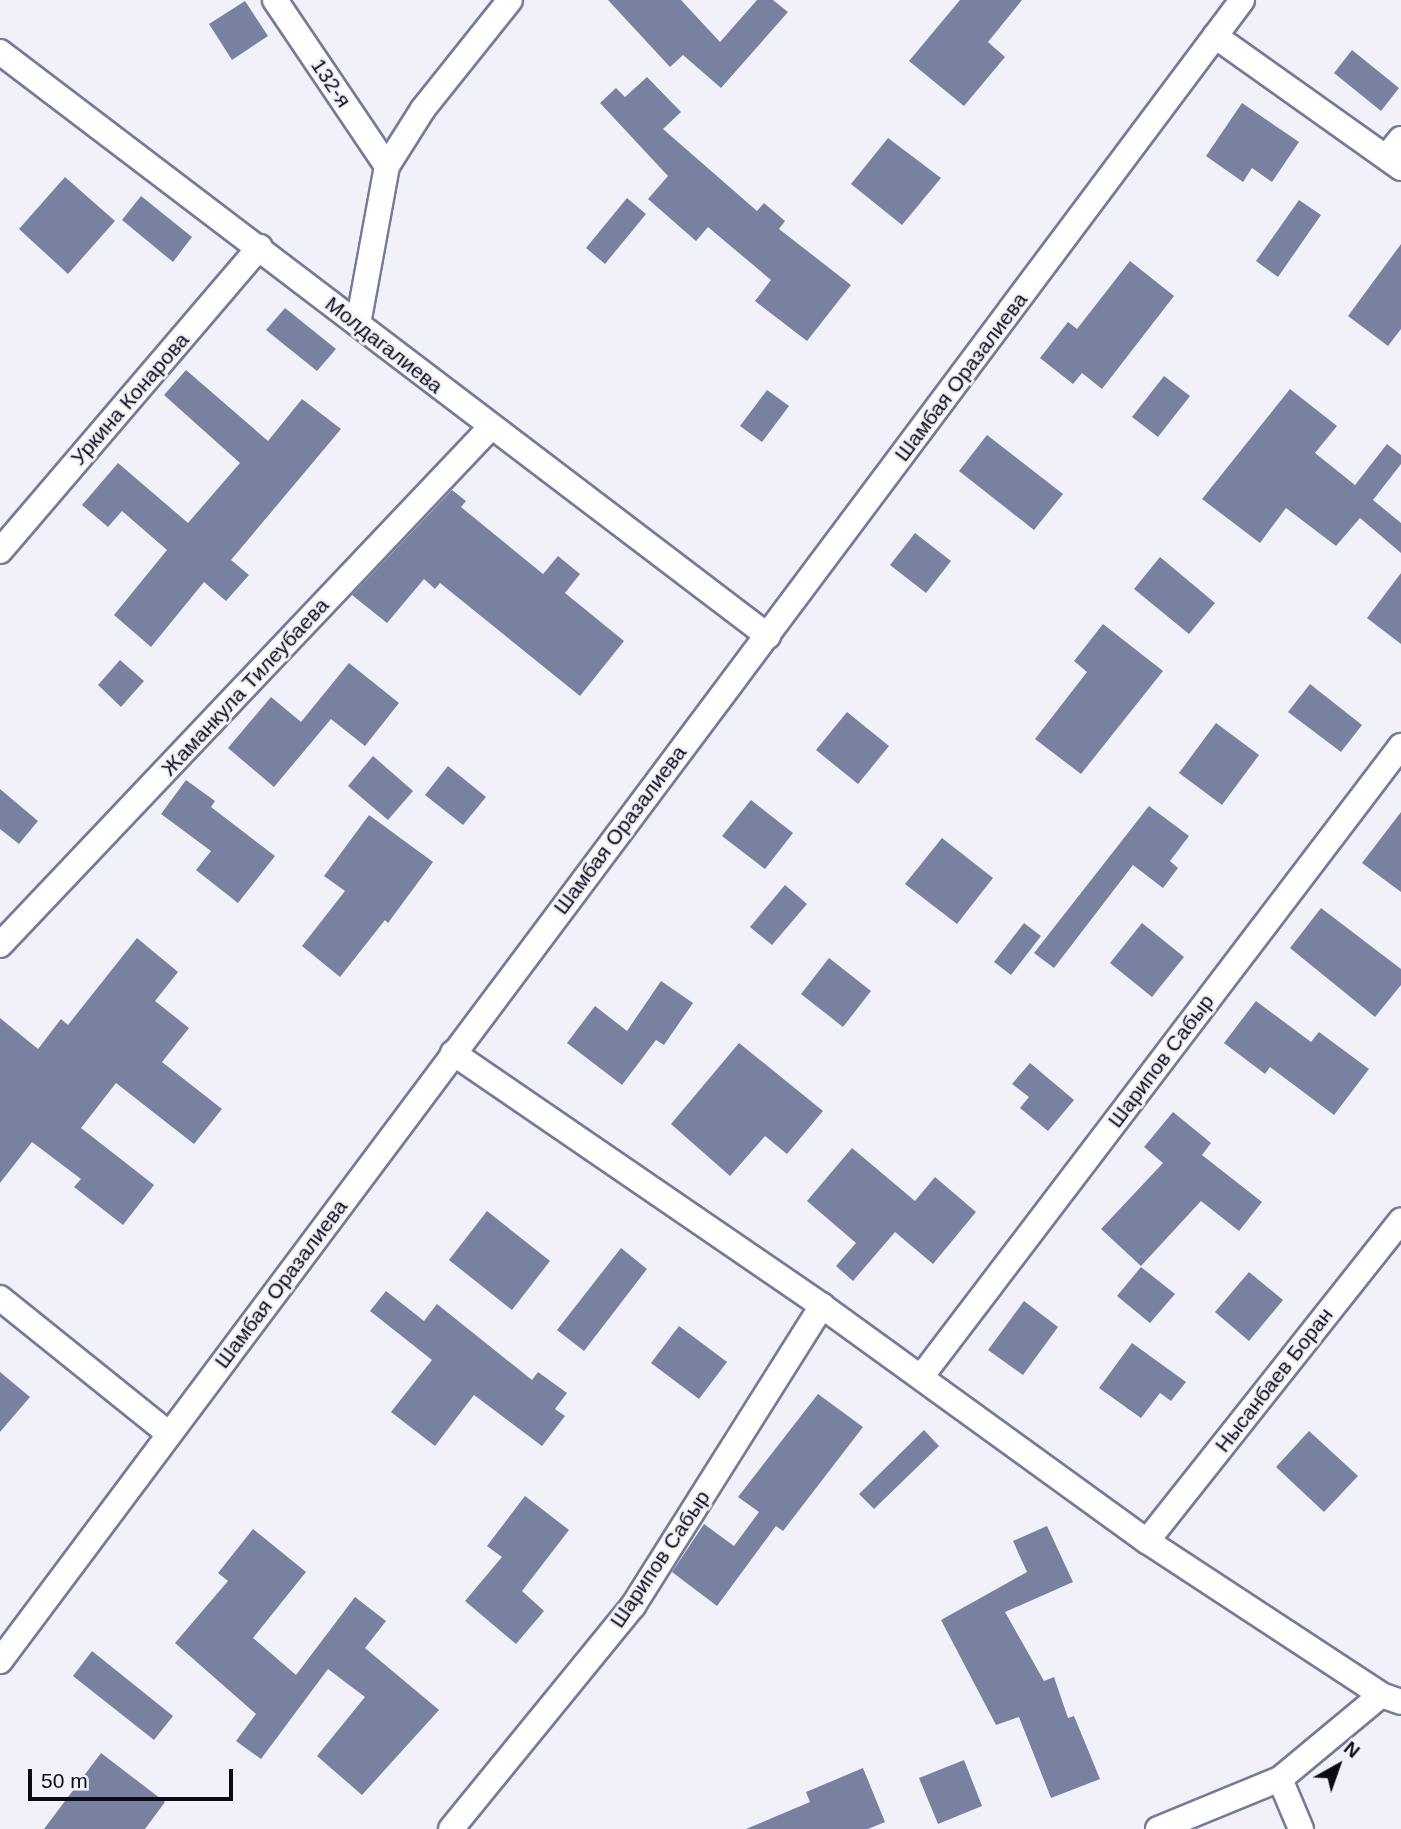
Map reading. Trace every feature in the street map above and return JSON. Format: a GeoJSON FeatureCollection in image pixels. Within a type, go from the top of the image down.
{"type":"FeatureCollection","features":[{"type":"Feature","properties":{"kind":"street","name":"132-я"},"geometry":{"type":"LineString","coordinates":[[275,0],[387,166]]}},
{"type":"Feature","properties":{"kind":"street"},"geometry":{"type":"LineString","coordinates":[[358,324],[387,166],[423,109],[510,0]]}},
{"type":"Feature","properties":{"kind":"street","name":"Шамбая Оразалиева"},"geometry":{"type":"LineString","coordinates":[[0,1661],[1242,0]]}},
{"type":"Feature","properties":{"kind":"street"},"geometry":{"type":"LineString","coordinates":[[1215,36],[1396,154]]}},
{"type":"Feature","properties":{"kind":"street","name":"Молдагалиева"},"geometry":{"type":"LineString","coordinates":[[0,52],[260,247],[490,428],[768,636]]}},
{"type":"Feature","properties":{"kind":"street","name":"Уркина Конарова"},"geometry":{"type":"LineString","coordinates":[[0,551],[260,247]]}},
{"type":"Feature","properties":{"kind":"street","name":"Жаманкула Тилеубаева"},"geometry":{"type":"LineString","coordinates":[[0,945],[490,428]]}},
{"type":"Feature","properties":{"kind":"street","name":"Шарипов Сабыр"},"geometry":{"type":"LineString","coordinates":[[922,1377],[1401,746]]}},
{"type":"Feature","properties":{"kind":"street"},"geometry":{"type":"LineString","coordinates":[[453,1053],[822,1306],[1147,1541],[1391,1699],[1280,1779],[1158,1829]]}},
{"type":"Feature","properties":{"kind":"street","name":"Нысанбаев Боран"},"geometry":{"type":"LineString","coordinates":[[1147,1541],[1401,1220]]}},
{"type":"Feature","properties":{"kind":"street"},"geometry":{"type":"LineString","coordinates":[[0,1298],[169,1434]]}},
{"type":"Feature","properties":{"kind":"street","name":"Шарипов Сабыр"},"geometry":{"type":"LineString","coordinates":[[451,1829],[633,1606],[822,1306]]}},
{"type":"Feature","properties":{"kind":"street"},"geometry":{"type":"LineString","coordinates":[[1280,1779],[1301,1829]]}},
{"type":"Feature","properties":{"kind":"building"},"geometry":{"type":"Polygon","coordinates":[[[608,0],[681,0],[720,42],[757,0],[773,0],[788,12],[721,88],[683,55],[670,67],[608,0]]]}},
{"type":"Feature","properties":{"kind":"building"},"geometry":{"type":"Polygon","coordinates":[[[960,0],[1022,0],[988,42],[1005,57],[964,106],[909,61],[960,0]]]}},
{"type":"Feature","properties":{"kind":"building"},"geometry":{"type":"Polygon","coordinates":[[[245,1],[268,36],[232,60],[209,24],[245,1]]]}},
{"type":"Feature","properties":{"kind":"building"},"geometry":{"type":"Polygon","coordinates":[[[1352,50],[1399,88],[1381,111],[1334,73],[1352,50]]]}},
{"type":"Feature","properties":{"kind":"building"},"geometry":{"type":"Polygon","coordinates":[[[647,77],[681,112],[663,129],[757,211],[764,203],[785,221],[779,229],[851,285],[807,341],[755,301],[771,280],[708,227],[696,241],[648,199],[668,176],[600,103],[616,88],[625,97],[647,77]]]}},
{"type":"Feature","properties":{"kind":"building"},"geometry":{"type":"Polygon","coordinates":[[[1242,103],[1299,142],[1272,182],[1252,168],[1243,182],[1206,156],[1242,103]]]}},
{"type":"Feature","properties":{"kind":"building"},"geometry":{"type":"Polygon","coordinates":[[[888,138],[941,178],[902,225],[851,184],[888,138]]]}},
{"type":"Feature","properties":{"kind":"building"},"geometry":{"type":"Polygon","coordinates":[[[65,177],[115,221],[68,274],[19,229],[65,177]]]}},
{"type":"Feature","properties":{"kind":"building"},"geometry":{"type":"Polygon","coordinates":[[[141,196],[192,237],[173,262],[122,220],[141,196]]]}},
{"type":"Feature","properties":{"kind":"building"},"geometry":{"type":"Polygon","coordinates":[[[627,198],[646,214],[605,264],[586,248],[627,198]]]}},
{"type":"Feature","properties":{"kind":"building"},"geometry":{"type":"Polygon","coordinates":[[[1299,200],[1321,215],[1278,277],[1256,261],[1299,200]]]}},
{"type":"Feature","properties":{"kind":"building"},"geometry":{"type":"Polygon","coordinates":[[[1401,244],[1401,329],[1388,346],[1348,316],[1401,244]]]}},
{"type":"Feature","properties":{"kind":"building"},"geometry":{"type":"Polygon","coordinates":[[[1130,261],[1174,296],[1102,389],[1082,373],[1073,384],[1040,358],[1068,322],[1077,329],[1130,261]]]}},
{"type":"Feature","properties":{"kind":"building"},"geometry":{"type":"Polygon","coordinates":[[[285,308],[336,349],[317,371],[266,330],[285,308]]]}},
{"type":"Feature","properties":{"kind":"building"},"geometry":{"type":"Polygon","coordinates":[[[186,370],[268,441],[302,399],[341,429],[231,560],[249,575],[226,601],[204,582],[151,647],[114,615],[167,550],[122,511],[108,527],[82,505],[118,463],[188,523],[240,463],[164,395],[186,370]]]}},
{"type":"Feature","properties":{"kind":"building"},"geometry":{"type":"Polygon","coordinates":[[[1164,376],[1190,396],[1158,437],[1132,417],[1164,376]]]}},
{"type":"Feature","properties":{"kind":"building"},"geometry":{"type":"Polygon","coordinates":[[[1290,389],[1337,426],[1315,453],[1355,485],[1387,444],[1401,455],[1401,464],[1373,500],[1401,523],[1401,553],[1360,518],[1336,546],[1286,508],[1260,543],[1202,499],[1290,389]]]}},
{"type":"Feature","properties":{"kind":"building"},"geometry":{"type":"Polygon","coordinates":[[[767,390],[789,406],[762,442],[740,426],[767,390]]]}},
{"type":"Feature","properties":{"kind":"building"},"geometry":{"type":"Polygon","coordinates":[[[987,435],[1063,494],[1034,530],[959,471],[987,435]]]}},
{"type":"Feature","properties":{"kind":"building"},"geometry":{"type":"Polygon","coordinates":[[[452,490],[466,501],[461,507],[543,574],[558,556],[580,574],[565,593],[624,641],[580,696],[440,583],[435,589],[424,579],[387,623],[352,595],[452,490]]]}},
{"type":"Feature","properties":{"kind":"building"},"geometry":{"type":"Polygon","coordinates":[[[915,533],[951,561],[926,593],[890,565],[915,533]]]}},
{"type":"Feature","properties":{"kind":"building"},"geometry":{"type":"Polygon","coordinates":[[[1160,557],[1215,603],[1189,634],[1134,589],[1160,557]]]}},
{"type":"Feature","properties":{"kind":"building"},"geometry":{"type":"Polygon","coordinates":[[[1401,573],[1401,644],[1367,618],[1401,573]]]}},
{"type":"Feature","properties":{"kind":"building"},"geometry":{"type":"Polygon","coordinates":[[[1103,624],[1163,671],[1081,774],[1035,739],[1087,672],[1074,661],[1103,624]]]}},
{"type":"Feature","properties":{"kind":"building"},"geometry":{"type":"Polygon","coordinates":[[[120,660],[144,681],[121,707],[98,685],[120,660]]]}},
{"type":"Feature","properties":{"kind":"building"},"geometry":{"type":"Polygon","coordinates":[[[349,663],[399,703],[365,746],[331,719],[274,787],[228,748],[271,697],[301,722],[349,663]]]}},
{"type":"Feature","properties":{"kind":"building"},"geometry":{"type":"Polygon","coordinates":[[[1310,684],[1362,725],[1341,752],[1288,712],[1310,684]]]}},
{"type":"Feature","properties":{"kind":"building"},"geometry":{"type":"Polygon","coordinates":[[[847,712],[889,746],[858,784],[816,750],[847,712]]]}},
{"type":"Feature","properties":{"kind":"building"},"geometry":{"type":"Polygon","coordinates":[[[1216,723],[1259,755],[1222,805],[1179,773],[1216,723]]]}},
{"type":"Feature","properties":{"kind":"building"},"geometry":{"type":"Polygon","coordinates":[[[373,756],[413,791],[388,820],[348,786],[373,756]]]}},
{"type":"Feature","properties":{"kind":"building"},"geometry":{"type":"Polygon","coordinates":[[[448,766],[486,797],[463,825],[425,795],[448,766]]]}},
{"type":"Feature","properties":{"kind":"building"},"geometry":{"type":"Polygon","coordinates":[[[186,780],[215,801],[211,807],[275,856],[238,903],[196,870],[211,851],[161,814],[186,780]]]}},
{"type":"Feature","properties":{"kind":"building"},"geometry":{"type":"Polygon","coordinates":[[[0,789],[38,821],[19,844],[0,829],[0,789]]]}},
{"type":"Feature","properties":{"kind":"building"},"geometry":{"type":"Polygon","coordinates":[[[751,800],[793,833],[765,869],[722,836],[751,800]]]}},
{"type":"Feature","properties":{"kind":"building"},"geometry":{"type":"Polygon","coordinates":[[[1149,806],[1189,836],[1170,861],[1178,868],[1163,888],[1133,865],[1054,968],[1034,953],[1149,806]]]}},
{"type":"Feature","properties":{"kind":"building"},"geometry":{"type":"Polygon","coordinates":[[[1401,812],[1401,892],[1362,863],[1401,812]]]}},
{"type":"Feature","properties":{"kind":"building"},"geometry":{"type":"Polygon","coordinates":[[[369,815],[433,862],[388,923],[385,920],[340,977],[302,946],[345,891],[324,876],[369,815]]]}},
{"type":"Feature","properties":{"kind":"building"},"geometry":{"type":"Polygon","coordinates":[[[942,838],[993,878],[957,924],[905,884],[942,838]]]}},
{"type":"Feature","properties":{"kind":"building"},"geometry":{"type":"Polygon","coordinates":[[[785,885],[807,904],[772,945],[750,927],[785,885]]]}},
{"type":"Feature","properties":{"kind":"building"},"geometry":{"type":"Polygon","coordinates":[[[1321,908],[1401,969],[1401,985],[1375,1017],[1290,948],[1321,908]]]}},
{"type":"Feature","properties":{"kind":"building"},"geometry":{"type":"Polygon","coordinates":[[[1024,923],[1041,936],[1011,975],[994,962],[1024,923]]]}},
{"type":"Feature","properties":{"kind":"building"},"geometry":{"type":"Polygon","coordinates":[[[1142,923],[1184,957],[1152,997],[1110,963],[1142,923]]]}},
{"type":"Feature","properties":{"kind":"building"},"geometry":{"type":"Polygon","coordinates":[[[137,938],[178,972],[155,1001],[189,1028],[162,1062],[222,1109],[194,1144],[116,1083],[81,1128],[154,1185],[123,1225],[74,1187],[81,1179],[32,1142],[0,1183],[0,1018],[38,1049],[61,1019],[68,1025],[137,938]]]}},
{"type":"Feature","properties":{"kind":"building"},"geometry":{"type":"Polygon","coordinates":[[[829,958],[871,991],[843,1027],[801,994],[829,958]]]}},
{"type":"Feature","properties":{"kind":"building"},"geometry":{"type":"Polygon","coordinates":[[[661,981],[693,1003],[664,1045],[656,1040],[622,1085],[567,1043],[595,1006],[627,1031],[661,981]]]}},
{"type":"Feature","properties":{"kind":"building"},"geometry":{"type":"Polygon","coordinates":[[[1256,1001],[1311,1042],[1319,1032],[1369,1069],[1334,1115],[1270,1067],[1265,1074],[1224,1043],[1256,1001]]]}},
{"type":"Feature","properties":{"kind":"building"},"geometry":{"type":"Polygon","coordinates":[[[739,1043],[823,1111],[787,1154],[765,1136],[730,1176],[671,1124],[739,1043]]]}},
{"type":"Feature","properties":{"kind":"building"},"geometry":{"type":"Polygon","coordinates":[[[1030,1063],[1074,1100],[1048,1131],[1020,1108],[1029,1097],[1012,1084],[1030,1063]]]}},
{"type":"Feature","properties":{"kind":"building"},"geometry":{"type":"Polygon","coordinates":[[[1173,1112],[1211,1143],[1202,1155],[1262,1202],[1239,1231],[1201,1201],[1141,1266],[1101,1229],[1163,1163],[1144,1147],[1173,1112]]]}},
{"type":"Feature","properties":{"kind":"building"},"geometry":{"type":"Polygon","coordinates":[[[852,1148],[915,1201],[935,1177],[976,1212],[933,1264],[895,1232],[853,1281],[836,1266],[856,1243],[807,1201],[852,1148]]]}},
{"type":"Feature","properties":{"kind":"building"},"geometry":{"type":"Polygon","coordinates":[[[487,1211],[550,1261],[512,1310],[449,1260],[487,1211]]]}},
{"type":"Feature","properties":{"kind":"building"},"geometry":{"type":"Polygon","coordinates":[[[621,1248],[647,1269],[584,1351],[557,1330],[621,1248]]]}},
{"type":"Feature","properties":{"kind":"building"},"geometry":{"type":"Polygon","coordinates":[[[1141,1267],[1175,1294],[1150,1323],[1117,1296],[1141,1267]]]}},
{"type":"Feature","properties":{"kind":"building"},"geometry":{"type":"Polygon","coordinates":[[[1249,1272],[1283,1300],[1249,1341],[1215,1312],[1249,1272]]]}},
{"type":"Feature","properties":{"kind":"building"},"geometry":{"type":"Polygon","coordinates":[[[386,1291],[424,1321],[437,1304],[532,1380],[538,1372],[567,1393],[555,1409],[565,1416],[542,1446],[474,1395],[435,1446],[391,1412],[432,1360],[370,1311],[386,1291]]]}},
{"type":"Feature","properties":{"kind":"building"},"geometry":{"type":"Polygon","coordinates":[[[1024,1301],[1058,1327],[1023,1375],[988,1350],[1024,1301]]]}},
{"type":"Feature","properties":{"kind":"building"},"geometry":{"type":"Polygon","coordinates":[[[679,1326],[727,1362],[699,1399],[651,1363],[679,1326]]]}},
{"type":"Feature","properties":{"kind":"building"},"geometry":{"type":"Polygon","coordinates":[[[1132,1343],[1186,1382],[1171,1401],[1160,1393],[1141,1418],[1099,1388],[1132,1343]]]}},
{"type":"Feature","properties":{"kind":"building"},"geometry":{"type":"Polygon","coordinates":[[[0,1372],[30,1397],[0,1432],[0,1372]]]}},
{"type":"Feature","properties":{"kind":"building"},"geometry":{"type":"Polygon","coordinates":[[[818,1394],[863,1427],[783,1531],[776,1526],[717,1606],[672,1572],[704,1524],[734,1546],[759,1512],[738,1497],[818,1394]]]}},
{"type":"Feature","properties":{"kind":"building"},"geometry":{"type":"Polygon","coordinates":[[[924,1430],[939,1446],[874,1509],[859,1494],[924,1430]]]}},
{"type":"Feature","properties":{"kind":"building"},"geometry":{"type":"Polygon","coordinates":[[[1309,1431],[1358,1476],[1324,1512],[1276,1467],[1309,1431]]]}},
{"type":"Feature","properties":{"kind":"building"},"geometry":{"type":"Polygon","coordinates":[[[525,1496],[569,1530],[522,1591],[544,1611],[516,1644],[465,1601],[502,1557],[487,1546],[525,1496]]]}},
{"type":"Feature","properties":{"kind":"building"},"geometry":{"type":"Polygon","coordinates":[[[1047,1526],[1073,1582],[1005,1612],[1044,1681],[1054,1677],[1068,1718],[1074,1716],[1100,1779],[1051,1798],[1019,1717],[996,1725],[941,1620],[1027,1572],[1013,1541],[1047,1526]]]}},
{"type":"Feature","properties":{"kind":"building"},"geometry":{"type":"Polygon","coordinates":[[[253,1529],[306,1572],[253,1638],[296,1675],[355,1597],[386,1621],[365,1648],[439,1710],[362,1795],[317,1756],[365,1697],[328,1669],[261,1759],[236,1741],[256,1714],[175,1643],[228,1581],[218,1573],[253,1529]]]}},
{"type":"Feature","properties":{"kind":"building"},"geometry":{"type":"Polygon","coordinates":[[[92,1651],[173,1716],[154,1740],[73,1676],[92,1651]]]}},
{"type":"Feature","properties":{"kind":"building"},"geometry":{"type":"Polygon","coordinates":[[[101,1753],[165,1802],[145,1829],[44,1829],[101,1753]]]}},
{"type":"Feature","properties":{"kind":"building"},"geometry":{"type":"Polygon","coordinates":[[[964,1760],[982,1806],[938,1824],[919,1778],[964,1760]]]}},
{"type":"Feature","properties":{"kind":"building"},"geometry":{"type":"Polygon","coordinates":[[[863,1768],[885,1822],[868,1829],[746,1829],[810,1802],[806,1792],[863,1768]]]}}]}
